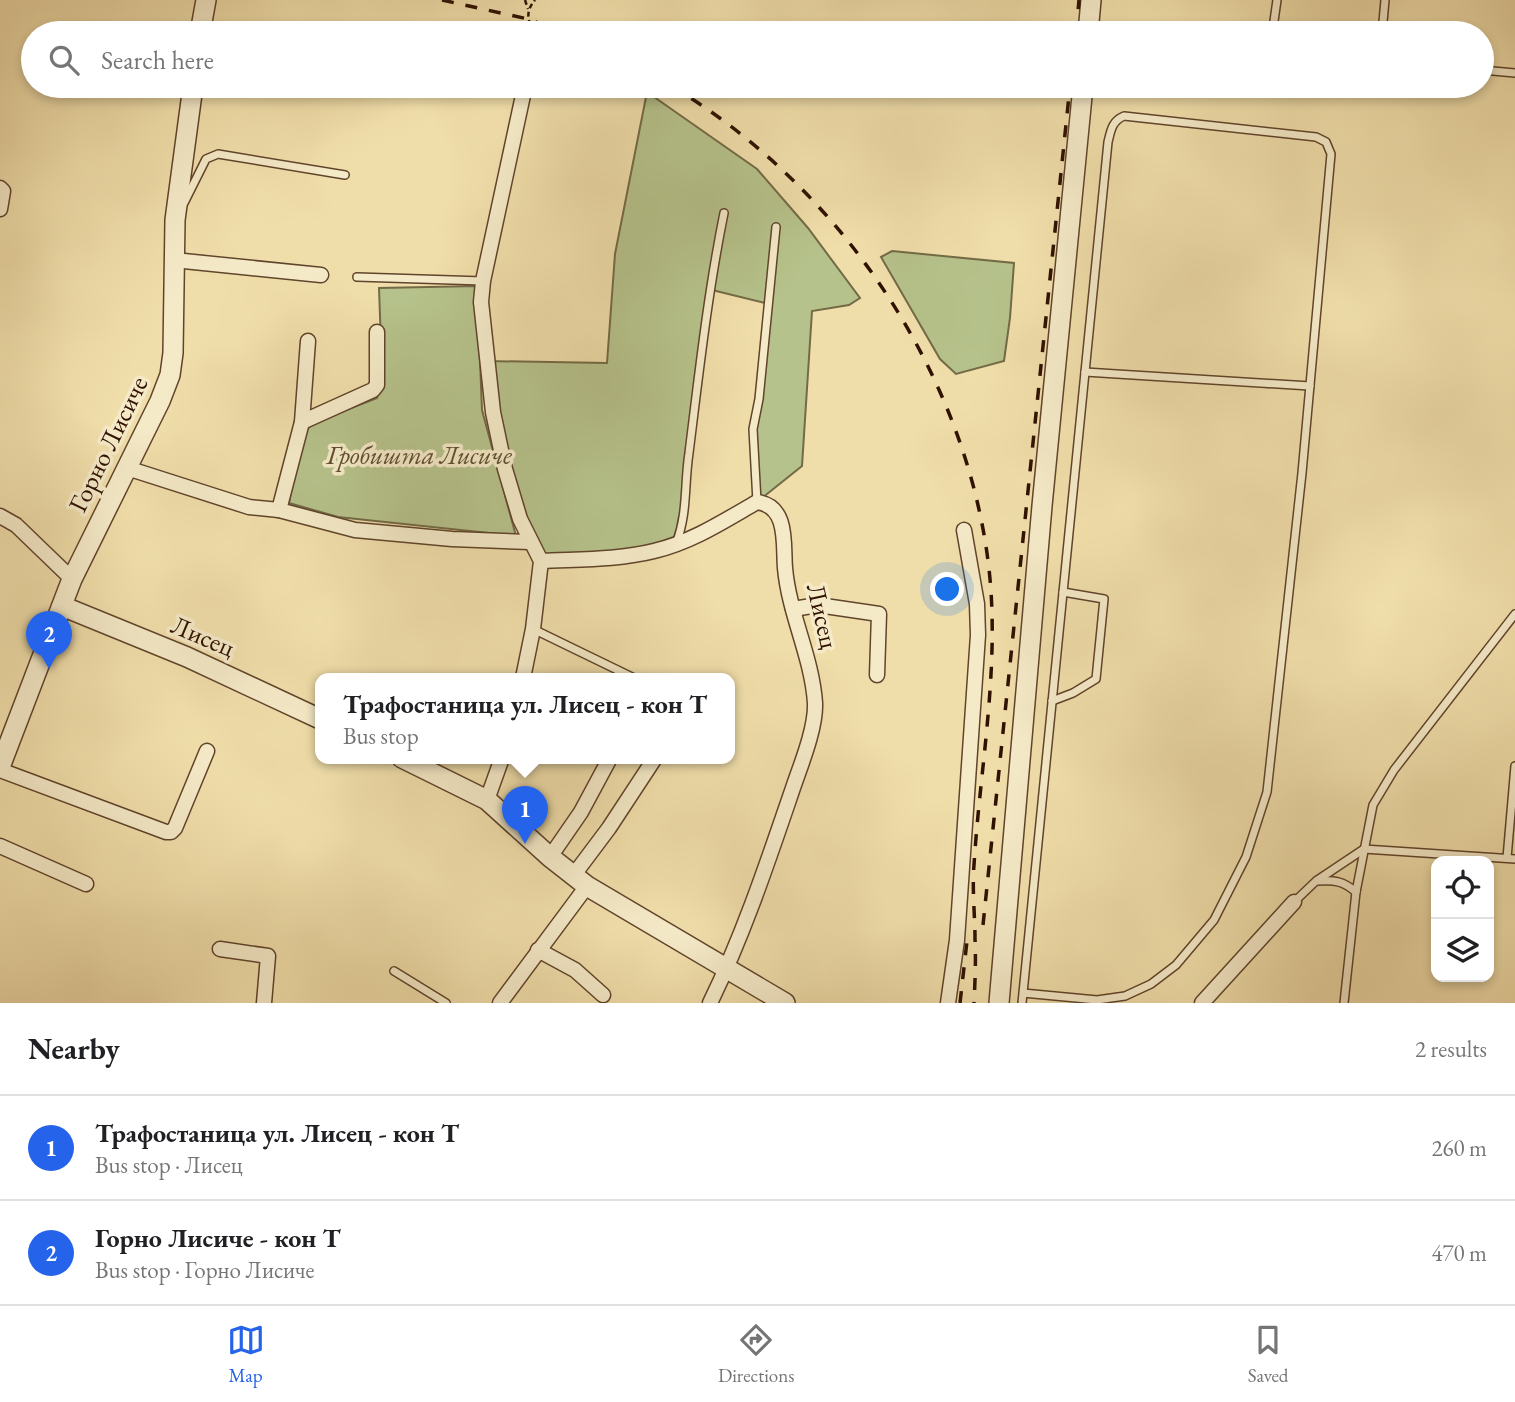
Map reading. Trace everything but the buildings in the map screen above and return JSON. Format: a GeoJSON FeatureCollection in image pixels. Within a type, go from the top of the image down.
{"type":"FeatureCollection","features":[{"type":"Feature","properties":{"kind":"street"},"geometry":{"type":"LineString","coordinates":[[202,21],[206,0]]}},
{"type":"Feature","properties":{"kind":"street"},"geometry":{"type":"LineString","coordinates":[[1089,21],[1091,0]]}},
{"type":"Feature","properties":{"kind":"street","name":"Горно Лисиче"},"geometry":{"type":"LineString","coordinates":[[0,768],[4,745],[72,579],[160,401],[170,375],[173,353],[176,219],[191,98]]}},
{"type":"Feature","properties":{"kind":"street"},"geometry":{"type":"LineString","coordinates":[[522,98],[483,281],[481,302],[493,412],[505,469],[530,542],[541,561],[533,629],[524,673]]}},
{"type":"Feature","properties":{"kind":"street"},"geometry":{"type":"LineString","coordinates":[[999,1003],[1042,506],[1082,98]]}},
{"type":"Feature","properties":{"kind":"street"},"geometry":{"type":"LineString","coordinates":[[0,188],[3,191],[0,209]]}},
{"type":"Feature","properties":{"kind":"street"},"geometry":{"type":"LineString","coordinates":[[174,260],[321,275]]}},
{"type":"Feature","properties":{"kind":"street"},"geometry":{"type":"LineString","coordinates":[[302,422],[373,390],[377,384],[377,332]]}},
{"type":"Feature","properties":{"kind":"street"},"geometry":{"type":"LineString","coordinates":[[279,510],[302,422],[307,341]]}},
{"type":"Feature","properties":{"kind":"street"},"geometry":{"type":"LineString","coordinates":[[127,468],[249,507],[279,510],[355,530],[452,539],[530,542]]}},
{"type":"Feature","properties":{"kind":"street"},"geometry":{"type":"LineString","coordinates":[[541,561],[652,552],[714,527],[757,502]]}},
{"type":"Feature","properties":{"kind":"street","name":"Лисец"},"geometry":{"type":"LineString","coordinates":[[709,1003],[726,970],[785,812],[806,747],[815,706],[785,569],[783,526],[773,510],[764,503],[757,502]]}},
{"type":"Feature","properties":{"kind":"street"},"geometry":{"type":"LineString","coordinates":[[0,516],[16,525],[72,579]]}},
{"type":"Feature","properties":{"kind":"street"},"geometry":{"type":"LineString","coordinates":[[948,1003],[957,940],[978,635],[977,604],[964,530]]}},
{"type":"Feature","properties":{"kind":"street"},"geometry":{"type":"LineString","coordinates":[[793,609],[818,605],[879,614],[877,676]]}},
{"type":"Feature","properties":{"kind":"street","name":"Лисец"},"geometry":{"type":"LineString","coordinates":[[62,606],[187,657],[315,717]]}},
{"type":"Feature","properties":{"kind":"street"},"geometry":{"type":"LineString","coordinates":[[0,768],[171,832],[207,751]]}},
{"type":"Feature","properties":{"kind":"street"},"geometry":{"type":"LineString","coordinates":[[414,764],[487,800],[580,881],[785,1003]]}},
{"type":"Feature","properties":{"kind":"street"},"geometry":{"type":"LineString","coordinates":[[487,800],[500,764]]}},
{"type":"Feature","properties":{"kind":"street"},"geometry":{"type":"LineString","coordinates":[[550,857],[582,812],[607,764]]}},
{"type":"Feature","properties":{"kind":"street"},"geometry":{"type":"LineString","coordinates":[[500,1003],[538,950],[609,828],[651,764]]}},
{"type":"Feature","properties":{"kind":"street"},"geometry":{"type":"LineString","coordinates":[[0,846],[86,884]]}},
{"type":"Feature","properties":{"kind":"street"},"geometry":{"type":"LineString","coordinates":[[1202,1003],[1294,902]]}},
{"type":"Feature","properties":{"kind":"street"},"geometry":{"type":"LineString","coordinates":[[220,949],[268,957],[264,1003]]}},
{"type":"Feature","properties":{"kind":"street"},"geometry":{"type":"LineString","coordinates":[[538,950],[575,970],[603,995]]}},
{"type":"Feature","properties":{"kind":"lane"},"geometry":{"type":"LineString","coordinates":[[1276,21],[1277,0]]}},
{"type":"Feature","properties":{"kind":"lane"},"geometry":{"type":"LineString","coordinates":[[1383,21],[1385,0]]}},
{"type":"Feature","properties":{"kind":"lane"},"geometry":{"type":"LineString","coordinates":[[1494,71],[1515,73]]}},
{"type":"Feature","properties":{"kind":"lane"},"geometry":{"type":"LineString","coordinates":[[1022,1003],[1108,142],[1112,127],[1124,116],[1316,137],[1325,142],[1331,154],[1310,386],[1267,792],[1246,857],[1214,920],[1176,965],[1151,984],[1125,996],[1097,1000],[1023,993]]}},
{"type":"Feature","properties":{"kind":"lane"},"geometry":{"type":"LineString","coordinates":[[176,219],[206,159],[211,155],[345,175]]}},
{"type":"Feature","properties":{"kind":"lane"},"geometry":{"type":"LineString","coordinates":[[676,544],[686,509],[688,455],[724,213]]}},
{"type":"Feature","properties":{"kind":"lane"},"geometry":{"type":"LineString","coordinates":[[757,502],[753,429],[759,398],[776,227]]}},
{"type":"Feature","properties":{"kind":"lane"},"geometry":{"type":"LineString","coordinates":[[357,277],[483,281]]}},
{"type":"Feature","properties":{"kind":"lane"},"geometry":{"type":"LineString","coordinates":[[1085,372],[1310,386]]}},
{"type":"Feature","properties":{"kind":"lane"},"geometry":{"type":"LineString","coordinates":[[1052,701],[1073,693],[1096,679],[1104,599],[1063,592]]}},
{"type":"Feature","properties":{"kind":"lane"},"geometry":{"type":"LineString","coordinates":[[1344,1003],[1356,892],[1373,805],[1394,770],[1515,614]]}},
{"type":"Feature","properties":{"kind":"lane"},"geometry":{"type":"LineString","coordinates":[[533,629],[624,673]]}},
{"type":"Feature","properties":{"kind":"lane"},"geometry":{"type":"LineString","coordinates":[[1294,902],[1316,881],[1364,849],[1511,858],[1515,766]]}},
{"type":"Feature","properties":{"kind":"lane"},"geometry":{"type":"LineString","coordinates":[[1316,881],[1334,880],[1344,883],[1356,892]]}},
{"type":"Feature","properties":{"kind":"lane"},"geometry":{"type":"LineString","coordinates":[[394,971],[446,1003]]}},
{"type":"Feature","properties":{"kind":"path"},"geometry":{"type":"LineString","coordinates":[[525,0],[529,21]]}},
{"type":"Feature","properties":{"kind":"path"},"geometry":{"type":"LineString","coordinates":[[528,9],[535,0]]}},
{"type":"Feature","properties":{"kind":"green space"},"geometry":{"type":"Polygon","coordinates":[[[646,98],[656,98],[757,169],[808,228],[860,298],[849,305],[812,311],[802,466],[757,502],[753,429],[769,304],[712,290],[676,544],[541,561],[505,469],[487,361],[607,363],[615,254],[646,98]]]}},
{"type":"Feature","properties":{"kind":"green space"},"geometry":{"type":"Polygon","coordinates":[[[892,251],[1014,263],[1004,361],[956,374],[940,359],[881,257],[892,251]]]}},
{"type":"Feature","properties":{"kind":"green space","name":"Гробишта Лисиче"},"geometry":{"type":"Polygon","coordinates":[[[477,286],[482,410],[516,536],[338,517],[289,503],[302,435],[313,423],[377,398],[382,372],[379,288],[477,286]]]}},
{"type":"Feature","properties":{"kind":"railway"},"geometry":{"type":"LineString","coordinates":[[442,0],[533,21]]}},
{"type":"Feature","properties":{"kind":"railway"},"geometry":{"type":"LineString","coordinates":[[1077,21],[1079,0]]}},
{"type":"Feature","properties":{"kind":"railway"},"geometry":{"type":"LineString","coordinates":[[689,98],[732,127],[788,176],[840,231],[885,292],[923,357],[954,425],[976,496],[989,569],[992,606],[991,680],[973,874],[974,1003]]}},
{"type":"Feature","properties":{"kind":"railway"},"geometry":{"type":"LineString","coordinates":[[983,925],[1069,98]]}},
{"type":"Feature","properties":{"kind":"railway"},"geometry":{"type":"LineString","coordinates":[[960,1003],[967,941]]}},
{"type":"Feature","properties":{"kind":"place","name":"Горно Лисиче - кон Т"},"geometry":{"type":"Point","coordinates":[49,669]}},
{"type":"Feature","properties":{"kind":"place","name":"Трафостаница ул. Лисец - кон Т"},"geometry":{"type":"Point","coordinates":[525,844]}}]}
